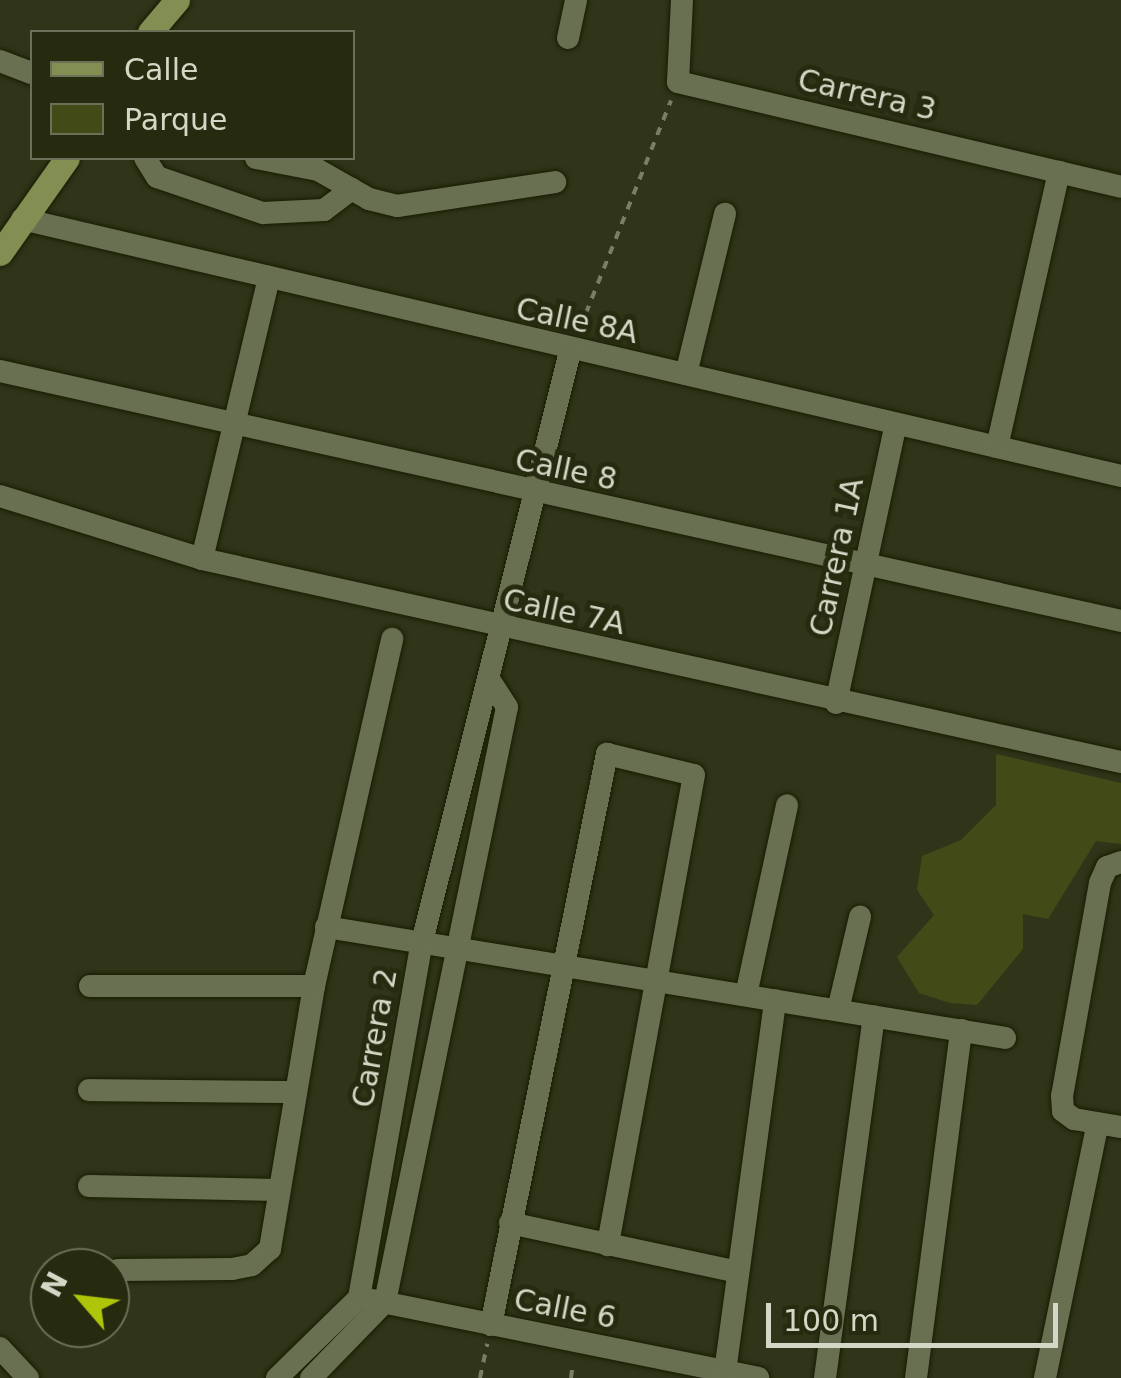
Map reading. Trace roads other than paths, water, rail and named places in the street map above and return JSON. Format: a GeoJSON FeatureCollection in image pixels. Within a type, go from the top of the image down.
{"type":"FeatureCollection","features":[{"type":"Feature","properties":{"kind":"main road"},"geometry":{"type":"LineString","coordinates":[[151,30],[156,0]]}},
{"type":"Feature","properties":{"kind":"main road"},"geometry":{"type":"LineString","coordinates":[[152,30],[177,0]]}},
{"type":"Feature","properties":{"kind":"main road"},"geometry":{"type":"LineString","coordinates":[[0,253],[66,160]]}},
{"type":"Feature","properties":{"kind":"street"},"geometry":{"type":"LineString","coordinates":[[568,38],[576,0]]}},
{"type":"Feature","properties":{"kind":"street","name":"Carrera 3"},"geometry":{"type":"LineString","coordinates":[[682,0],[678,82],[1121,187]]}},
{"type":"Feature","properties":{"kind":"street"},"geometry":{"type":"LineString","coordinates":[[0,61],[30,72]]}},
{"type":"Feature","properties":{"kind":"street"},"geometry":{"type":"LineString","coordinates":[[147,160],[157,177],[263,213],[324,210],[352,189]]}},
{"type":"Feature","properties":{"kind":"street"},"geometry":{"type":"LineString","coordinates":[[277,160],[319,164],[352,189],[397,206],[555,182]]}},
{"type":"Feature","properties":{"kind":"street"},"geometry":{"type":"LineString","coordinates":[[997,447],[1060,172]]}},
{"type":"Feature","properties":{"kind":"street"},"geometry":{"type":"LineString","coordinates":[[686,374],[725,214]]}},
{"type":"Feature","properties":{"kind":"street","name":"Calle 8A"},"geometry":{"type":"LineString","coordinates":[[22,220],[570,352],[686,374],[1121,476]]}},
{"type":"Feature","properties":{"kind":"street"},"geometry":{"type":"LineString","coordinates":[[202,559],[269,277]]}},
{"type":"Feature","properties":{"kind":"street","name":"Carrera 2"},"geometry":{"type":"LineString","coordinates":[[359,1298],[422,942],[479,702],[491,682],[531,494],[570,352]]}},
{"type":"Feature","properties":{"kind":"street","name":"Calle 8"},"geometry":{"type":"LineString","coordinates":[[0,372],[531,494],[1121,620]]}},
{"type":"Feature","properties":{"kind":"street","name":"Carrera 1A"},"geometry":{"type":"LineString","coordinates":[[836,703],[896,424]]}},
{"type":"Feature","properties":{"kind":"street","name":"Calle 7A"},"geometry":{"type":"LineString","coordinates":[[0,496],[202,559],[500,629],[1121,762]]}},
{"type":"Feature","properties":{"kind":"street"},"geometry":{"type":"LineString","coordinates":[[130,1270],[252,1265],[270,1249],[314,986],[392,639]]}},
{"type":"Feature","properties":{"kind":"street","name":"Carrera 2"},"geometry":{"type":"LineString","coordinates":[[385,1302],[506,707],[491,682]]}},
{"type":"Feature","properties":{"kind":"street"},"geometry":{"type":"LineString","coordinates":[[491,1325],[561,965],[607,754],[694,776],[608,1245]]}},
{"type":"Feature","properties":{"kind":"street"},"geometry":{"type":"LineString","coordinates":[[746,996],[787,806]]}},
{"type":"Feature","properties":{"kind":"street"},"geometry":{"type":"LineString","coordinates":[[1045,1378],[1109,1125],[1062,1111],[1100,883],[1107,867],[1121,862]]}},
{"type":"Feature","properties":{"kind":"street"},"geometry":{"type":"LineString","coordinates":[[838,1010],[860,917]]}},
{"type":"Feature","properties":{"kind":"street"},"geometry":{"type":"LineString","coordinates":[[326,927],[1006,1038]]}},
{"type":"Feature","properties":{"kind":"street"},"geometry":{"type":"LineString","coordinates":[[90,986],[314,986]]}},
{"type":"Feature","properties":{"kind":"street"},"geometry":{"type":"LineString","coordinates":[[725,1372],[776,1000]]}},
{"type":"Feature","properties":{"kind":"street"},"geometry":{"type":"LineString","coordinates":[[824,1378],[874,1016]]}},
{"type":"Feature","properties":{"kind":"street"},"geometry":{"type":"LineString","coordinates":[[916,1378],[961,1030]]}},
{"type":"Feature","properties":{"kind":"street"},"geometry":{"type":"LineString","coordinates":[[89,1090],[294,1092]]}},
{"type":"Feature","properties":{"kind":"street"},"geometry":{"type":"LineString","coordinates":[[89,1186],[279,1190]]}},
{"type":"Feature","properties":{"kind":"street"},"geometry":{"type":"LineString","coordinates":[[510,1224],[738,1272]]}},
{"type":"Feature","properties":{"kind":"street"},"geometry":{"type":"LineString","coordinates":[[277,1378],[359,1298]]}},
{"type":"Feature","properties":{"kind":"street","name":"Calle 6"},"geometry":{"type":"LineString","coordinates":[[359,1298],[758,1378]]}},
{"type":"Feature","properties":{"kind":"street"},"geometry":{"type":"LineString","coordinates":[[311,1378],[385,1302]]}},
{"type":"Feature","properties":{"kind":"street"},"geometry":{"type":"LineString","coordinates":[[0,1348],[28,1378]]}}]}
